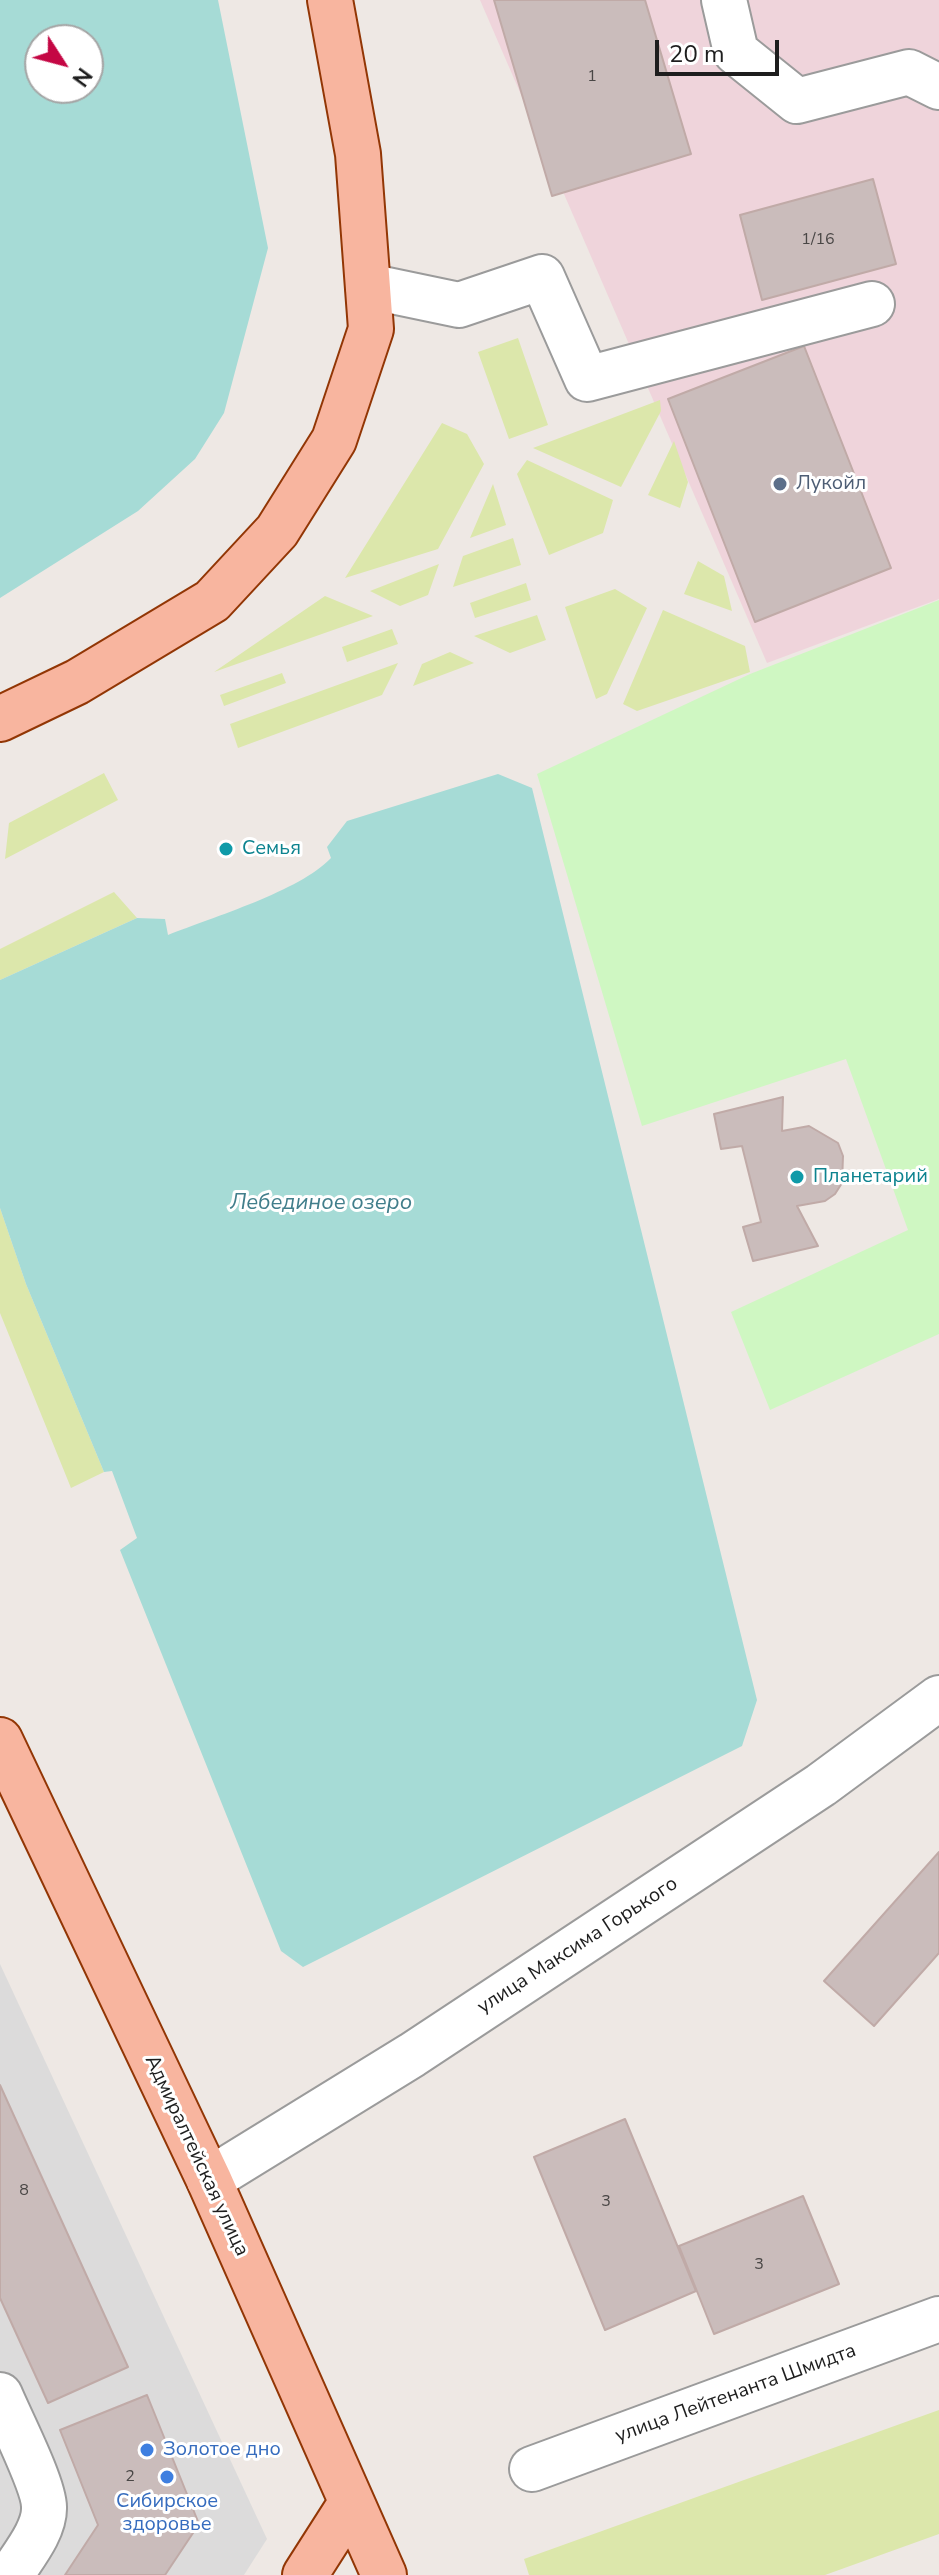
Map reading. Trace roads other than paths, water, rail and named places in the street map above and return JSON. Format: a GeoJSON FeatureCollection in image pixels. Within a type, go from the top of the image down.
{"type":"FeatureCollection","features":[{"type":"Feature","properties":{"kind":"main road"},"geometry":{"type":"LineString","coordinates":[[0,719],[77,682],[212,601],[277,531],[334,440],[371,329],[358,154],[330,0]]}},
{"type":"Feature","properties":{"kind":"main road","name":"Адмиралтейская улица"},"geometry":{"type":"LineString","coordinates":[[0,1740],[209,2180],[384,2575]]}},
{"type":"Feature","properties":{"kind":"main road"},"geometry":{"type":"LineString","coordinates":[[305,2575],[351,2503]]}},
{"type":"Feature","properties":{"kind":"street"},"geometry":{"type":"LineString","coordinates":[[724,0],[736,52],[797,101],[909,72],[939,87]]}},
{"type":"Feature","properties":{"kind":"street"},"geometry":{"type":"LineString","coordinates":[[368,286],[459,305],[542,277],[587,379],[872,304]]}},
{"type":"Feature","properties":{"kind":"street","name":"улица Максима Горького"},"geometry":{"type":"LineString","coordinates":[[209,2180],[412,2055],[821,1785],[939,1698]]}},
{"type":"Feature","properties":{"kind":"street","name":"улица Лейтенанта Шмидта"},"geometry":{"type":"LineString","coordinates":[[532,2469],[939,2319]]}},
{"type":"Feature","properties":{"kind":"street"},"geometry":{"type":"LineString","coordinates":[[0,2395],[40,2487],[45,2508],[37,2531],[11,2575]]}},
{"type":"Feature","properties":{"kind":"water"},"geometry":{"type":"Polygon","coordinates":[[[0,0],[218,0],[268,248],[224,413],[195,459],[138,511],[0,598],[0,0]]]}},
{"type":"Feature","properties":{"kind":"water","name":"Лебединое озеро"},"geometry":{"type":"Polygon","coordinates":[[[498,774],[532,788],[757,1700],[742,1746],[303,1967],[281,1951],[120,1550],[137,1538],[112,1471],[104,1472],[26,1284],[0,1208],[0,980],[137,918],[165,919],[168,935],[255,902],[299,881],[331,858],[327,847],[347,821],[498,774]]]}},
{"type":"Feature","properties":{"kind":"place","name":"Лукойл"},"geometry":{"type":"Point","coordinates":[780,484]}},
{"type":"Feature","properties":{"kind":"place","name":"Семья"},"geometry":{"type":"Point","coordinates":[226,849]}},
{"type":"Feature","properties":{"kind":"place","name":"Планетарий"},"geometry":{"type":"Point","coordinates":[797,1177]}},
{"type":"Feature","properties":{"kind":"place","name":"Золотое дно"},"geometry":{"type":"Point","coordinates":[147,2450]}},
{"type":"Feature","properties":{"kind":"place","name":"Сибирское здоровье"},"geometry":{"type":"Point","coordinates":[167,2477]}}]}
